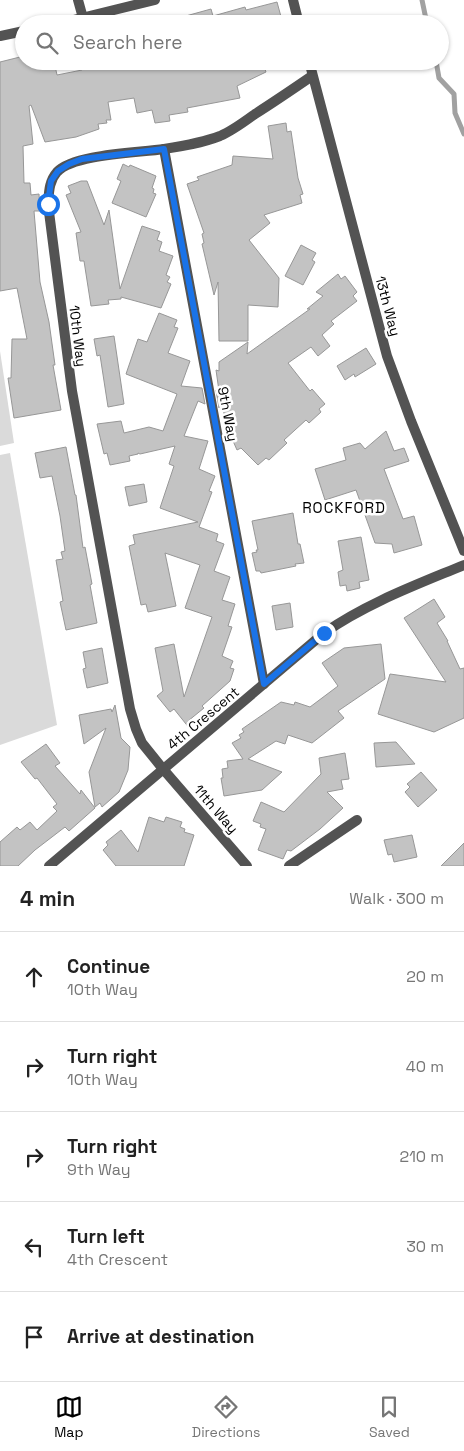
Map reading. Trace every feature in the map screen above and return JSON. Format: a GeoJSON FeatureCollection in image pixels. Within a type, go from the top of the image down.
{"type":"FeatureCollection","features":[{"type":"Feature","properties":{"kind":"street"},"geometry":{"type":"LineString","coordinates":[[78,0],[82,15]]}},
{"type":"Feature","properties":{"kind":"street"},"geometry":{"type":"LineString","coordinates":[[95,15],[155,0]]}},
{"type":"Feature","properties":{"kind":"street"},"geometry":{"type":"LineString","coordinates":[[293,0],[297,15]]}},
{"type":"Feature","properties":{"kind":"street"},"geometry":{"type":"LineString","coordinates":[[0,36],[15,33]]}},
{"type":"Feature","properties":{"kind":"street","name":"13th Way"},"geometry":{"type":"LineString","coordinates":[[311,70],[387,356],[464,551]]}},
{"type":"Feature","properties":{"kind":"street","name":"10th Way"},"geometry":{"type":"LineString","coordinates":[[163,769],[142,743],[130,709],[72,391],[48,204],[51,181],[58,171],[82,159],[164,149],[203,142],[222,136],[312,76]]}},
{"type":"Feature","properties":{"kind":"street","name":"9th Way"},"geometry":{"type":"LineString","coordinates":[[164,149],[264,684]]}},
{"type":"Feature","properties":{"kind":"street","name":"4th Crescent"},"geometry":{"type":"LineString","coordinates":[[49,866],[324,633],[364,608],[464,565]]}},
{"type":"Feature","properties":{"kind":"street","name":"11th Way"},"geometry":{"type":"LineString","coordinates":[[163,769],[247,866]]}},
{"type":"Feature","properties":{"kind":"street"},"geometry":{"type":"LineString","coordinates":[[289,866],[357,820]]}},
{"type":"Feature","properties":{"kind":"shaded area"},"geometry":{"type":"Polygon","coordinates":[[[0,351],[14,443],[0,446],[0,351]]]}},
{"type":"Feature","properties":{"kind":"shaded area"},"geometry":{"type":"Polygon","coordinates":[[[10,453],[57,725],[0,745],[0,455],[10,453]]]}},
{"type":"Feature","properties":{"kind":"building"},"geometry":{"type":"Polygon","coordinates":[[[277,2],[281,15],[217,15],[245,7],[246,10],[277,2]]]}},
{"type":"Feature","properties":{"kind":"building"},"geometry":{"type":"Polygon","coordinates":[[[211,9],[213,15],[189,15],[211,9]]]}},
{"type":"Feature","properties":{"kind":"building"},"geometry":{"type":"Polygon","coordinates":[[[15,58],[15,70],[56,70],[57,75],[82,70],[265,70],[266,72],[237,86],[240,98],[187,108],[188,112],[169,115],[170,121],[155,123],[152,110],[137,113],[134,98],[108,102],[111,120],[106,120],[107,123],[98,124],[99,129],[76,137],[45,142],[31,105],[29,106],[33,144],[23,146],[24,183],[30,183],[31,195],[39,194],[40,211],[34,211],[40,282],[49,322],[55,365],[53,365],[61,410],[14,418],[8,378],[11,378],[12,339],[27,339],[17,288],[0,291],[0,62],[15,58]]]}},
{"type":"Feature","properties":{"kind":"building"},"geometry":{"type":"Polygon","coordinates":[[[286,123],[287,132],[291,131],[298,178],[303,194],[300,195],[302,203],[264,215],[270,223],[249,240],[279,278],[278,307],[248,305],[248,341],[219,341],[218,282],[214,295],[202,244],[204,243],[202,234],[204,233],[187,184],[199,180],[197,177],[232,165],[233,156],[273,159],[268,126],[286,123]]]}},
{"type":"Feature","properties":{"kind":"building"},"geometry":{"type":"Polygon","coordinates":[[[123,164],[156,176],[152,188],[154,189],[153,193],[156,194],[146,217],[112,203],[121,181],[117,179],[123,164]]]}},
{"type":"Feature","properties":{"kind":"building"},"geometry":{"type":"Polygon","coordinates":[[[81,181],[87,181],[104,225],[109,210],[120,289],[142,226],[160,232],[157,240],[162,242],[159,251],[173,256],[166,275],[170,277],[167,282],[171,284],[161,308],[121,297],[121,299],[108,300],[109,304],[91,306],[84,261],[80,261],[76,233],[81,232],[66,195],[71,193],[68,186],[81,181]]]}},
{"type":"Feature","properties":{"kind":"building"},"geometry":{"type":"Polygon","coordinates":[[[301,245],[316,253],[312,260],[315,262],[303,285],[285,276],[301,245]]]}},
{"type":"Feature","properties":{"kind":"building"},"geometry":{"type":"Polygon","coordinates":[[[338,274],[341,279],[345,276],[357,292],[353,296],[357,301],[331,321],[334,324],[322,335],[330,346],[318,356],[311,347],[288,363],[310,391],[312,389],[325,404],[319,409],[321,412],[309,423],[306,420],[284,440],[287,443],[269,460],[266,458],[258,465],[241,448],[237,450],[226,425],[222,402],[219,408],[216,390],[219,391],[216,370],[219,371],[219,362],[248,342],[247,354],[310,309],[307,309],[323,296],[316,292],[338,274]]]}},
{"type":"Feature","properties":{"kind":"building"},"geometry":{"type":"Polygon","coordinates":[[[159,313],[177,320],[174,327],[178,328],[168,353],[190,361],[181,386],[202,388],[205,404],[198,401],[184,436],[208,441],[199,469],[215,476],[209,491],[212,492],[199,527],[218,534],[216,541],[224,544],[214,571],[230,577],[222,600],[235,604],[228,626],[232,627],[222,656],[233,661],[230,668],[234,669],[230,681],[202,706],[204,708],[188,721],[190,729],[174,709],[170,712],[157,696],[163,691],[155,648],[174,644],[184,697],[212,617],[185,608],[200,565],[165,553],[176,606],[148,612],[146,604],[141,605],[129,546],[135,544],[133,535],[198,522],[160,508],[174,466],[169,464],[175,446],[138,453],[129,456],[130,461],[110,465],[107,453],[104,454],[97,424],[121,421],[124,433],[149,427],[163,431],[177,394],[126,374],[138,339],[147,342],[159,313]]]}},
{"type":"Feature","properties":{"kind":"building"},"geometry":{"type":"Polygon","coordinates":[[[114,336],[124,404],[108,407],[100,355],[97,356],[94,339],[114,336]]]}},
{"type":"Feature","properties":{"kind":"building"},"geometry":{"type":"Polygon","coordinates":[[[366,348],[376,364],[355,377],[354,374],[345,380],[337,366],[366,348]]]}},
{"type":"Feature","properties":{"kind":"building"},"geometry":{"type":"Polygon","coordinates":[[[386,431],[394,451],[404,448],[409,461],[384,469],[403,519],[414,516],[422,545],[394,553],[392,544],[375,543],[356,490],[325,500],[315,469],[346,460],[343,448],[360,443],[365,449],[386,431]]]}},
{"type":"Feature","properties":{"kind":"building"},"geometry":{"type":"Polygon","coordinates":[[[66,447],[76,495],[83,548],[85,547],[92,584],[90,585],[97,623],[66,630],[60,602],[63,601],[56,560],[63,559],[61,552],[65,551],[60,516],[52,476],[40,478],[35,453],[66,447]]]}},
{"type":"Feature","properties":{"kind":"building"},"geometry":{"type":"Polygon","coordinates":[[[144,484],[147,502],[129,506],[125,487],[144,484]]]}},
{"type":"Feature","properties":{"kind":"building"},"geometry":{"type":"Polygon","coordinates":[[[293,513],[298,544],[300,544],[304,563],[261,573],[256,571],[252,553],[258,550],[252,521],[293,513]]]}},
{"type":"Feature","properties":{"kind":"building"},"geometry":{"type":"Polygon","coordinates":[[[361,537],[369,580],[359,582],[360,588],[347,591],[346,585],[340,586],[338,572],[343,570],[338,541],[361,537]]]}},
{"type":"Feature","properties":{"kind":"building"},"geometry":{"type":"Polygon","coordinates":[[[434,599],[445,617],[437,623],[448,641],[460,669],[464,668],[464,718],[434,732],[378,714],[390,674],[446,682],[404,618],[434,599]]]}},
{"type":"Feature","properties":{"kind":"building"},"geometry":{"type":"Polygon","coordinates":[[[290,603],[293,627],[276,630],[272,606],[290,603]]]}},
{"type":"Feature","properties":{"kind":"building"},"geometry":{"type":"Polygon","coordinates":[[[381,644],[385,679],[338,711],[344,718],[312,743],[288,735],[285,744],[276,741],[248,759],[282,772],[262,790],[224,796],[221,778],[223,778],[222,769],[228,768],[227,761],[243,759],[232,743],[241,738],[239,735],[244,732],[242,729],[281,702],[294,705],[295,702],[310,707],[338,686],[322,663],[344,648],[381,644]]]}},
{"type":"Feature","properties":{"kind":"building"},"geometry":{"type":"Polygon","coordinates":[[[102,648],[108,683],[87,688],[83,669],[86,668],[83,652],[102,648]]]}},
{"type":"Feature","properties":{"kind":"building"},"geometry":{"type":"Polygon","coordinates":[[[115,705],[121,738],[130,747],[128,770],[119,792],[102,807],[100,803],[95,807],[89,772],[106,728],[84,744],[79,715],[111,709],[112,712],[115,705]]]}},
{"type":"Feature","properties":{"kind":"building"},"geometry":{"type":"Polygon","coordinates":[[[396,742],[415,764],[376,767],[374,743],[396,742]]]}},
{"type":"Feature","properties":{"kind":"building"},"geometry":{"type":"Polygon","coordinates":[[[46,744],[60,763],[55,766],[80,794],[81,790],[95,808],[69,831],[65,827],[18,866],[0,866],[0,842],[17,827],[20,830],[30,822],[37,830],[57,811],[53,807],[57,804],[37,778],[35,779],[21,762],[46,744]]]}},
{"type":"Feature","properties":{"kind":"building"},"geometry":{"type":"Polygon","coordinates":[[[345,753],[349,779],[341,780],[343,789],[327,792],[343,808],[320,829],[291,851],[287,850],[283,859],[258,850],[266,829],[260,827],[261,824],[253,821],[261,802],[284,812],[321,774],[319,758],[345,753]]]}},
{"type":"Feature","properties":{"kind":"building"},"geometry":{"type":"Polygon","coordinates":[[[421,772],[437,790],[418,807],[405,792],[410,787],[407,784],[421,772]]]}},
{"type":"Feature","properties":{"kind":"building"},"geometry":{"type":"Polygon","coordinates":[[[149,817],[164,822],[166,817],[182,822],[180,827],[185,829],[184,832],[194,835],[184,866],[116,866],[103,850],[108,845],[106,842],[121,830],[138,852],[149,817]]]}},
{"type":"Feature","properties":{"kind":"building"},"geometry":{"type":"Polygon","coordinates":[[[412,835],[417,857],[394,862],[392,854],[388,855],[384,840],[412,835]]]}},
{"type":"Feature","properties":{"kind":"building"},"geometry":{"type":"Polygon","coordinates":[[[464,843],[464,866],[441,866],[464,843]]]}},
{"type":"Feature","properties":{"kind":"waterway"},"geometry":{"type":"LineString","coordinates":[[422,0],[425,15]]}},
{"type":"Feature","properties":{"kind":"waterway"},"geometry":{"type":"LineString","coordinates":[[438,70],[439,78],[454,94],[455,113],[464,134]]}},
{"type":"Feature","properties":{"kind":"district","name":"ROCKFORD"},"geometry":{"type":"Point","coordinates":[344,507]}},
{"type":"Feature","properties":{"kind":"route"},"geometry":{"type":"LineString","coordinates":[[48,204],[51,181],[58,171],[69,164],[82,159],[164,149],[264,684],[324,633]]}}]}
